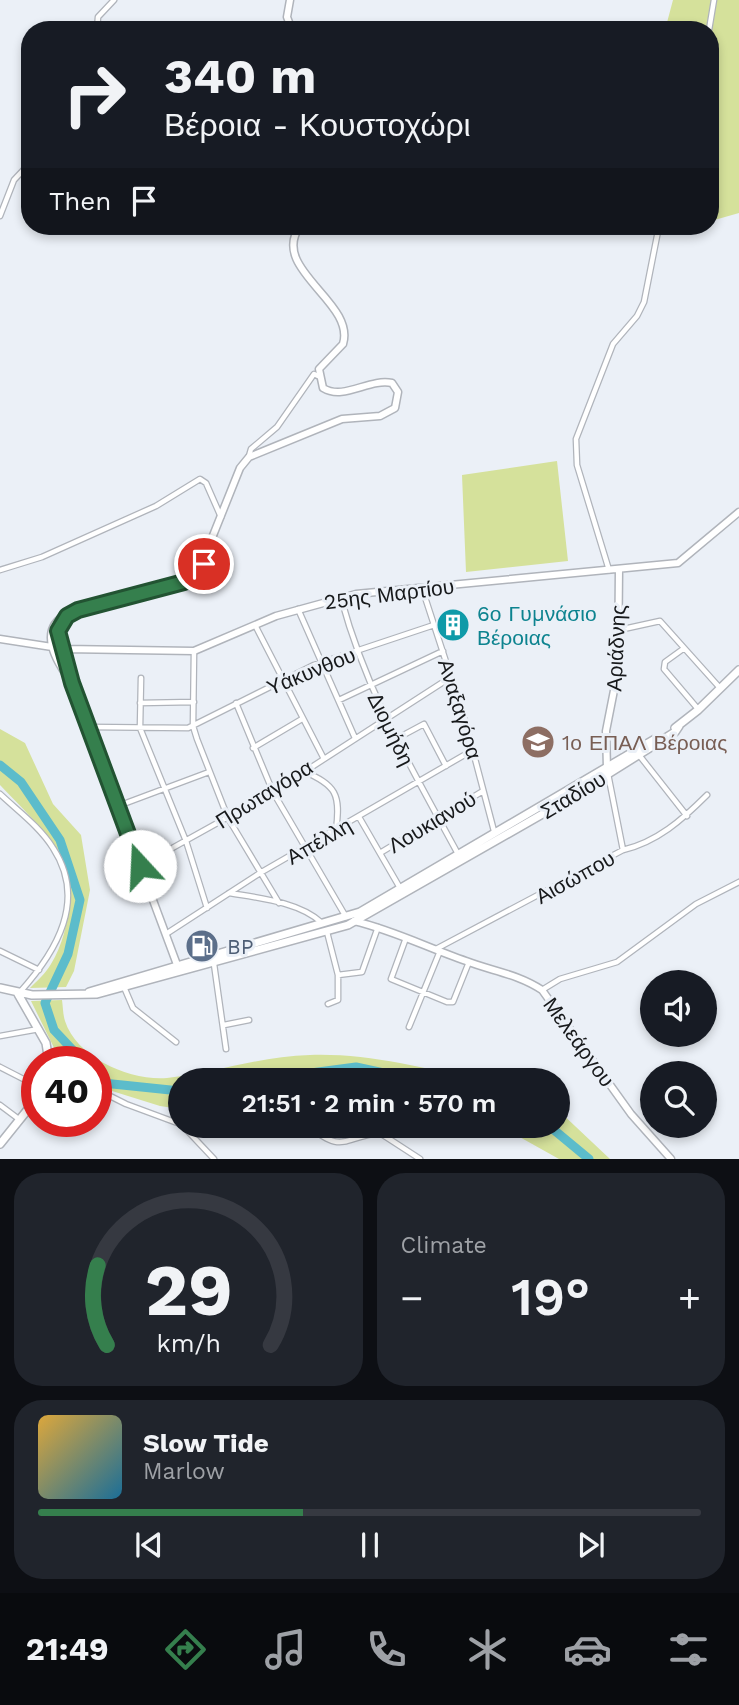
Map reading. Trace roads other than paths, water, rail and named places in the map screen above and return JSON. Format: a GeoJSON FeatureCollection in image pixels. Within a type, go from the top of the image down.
{"type":"FeatureCollection","features":[{"type":"Feature","properties":{"kind":"main road"},"geometry":{"type":"LineString","coordinates":[[679,726],[739,670]]}},
{"type":"Feature","properties":{"kind":"main road","name":"Σταδίου"},"geometry":{"type":"LineString","coordinates":[[0,988],[32,995],[85,993],[179,969],[214,964],[327,932],[355,921],[679,726]]}},
{"type":"Feature","properties":{"kind":"main road","name":"Σταδίου"},"geometry":{"type":"LineString","coordinates":[[85,993],[97,994],[124,987],[346,916],[401,889],[494,831],[639,755],[679,726]]}},
{"type":"Feature","properties":{"kind":"main road"},"geometry":{"type":"LineString","coordinates":[[18,993],[40,1029],[46,1046]]}},
{"type":"Feature","properties":{"kind":"main road"},"geometry":{"type":"LineString","coordinates":[[0,1144],[20,1121]]}},
{"type":"Feature","properties":{"kind":"street"},"geometry":{"type":"LineString","coordinates":[[99,21],[102,10],[114,0]]}},
{"type":"Feature","properties":{"kind":"street"},"geometry":{"type":"LineString","coordinates":[[289,21],[290,0]]}},
{"type":"Feature","properties":{"kind":"street"},"geometry":{"type":"LineString","coordinates":[[710,21],[714,0]]}},
{"type":"Feature","properties":{"kind":"street"},"geometry":{"type":"LineString","coordinates":[[0,216],[14,180],[21,173]]}},
{"type":"Feature","properties":{"kind":"street"},"geometry":{"type":"LineString","coordinates":[[249,457],[342,419],[385,415],[397,403],[398,392],[392,383],[379,381],[330,392],[323,388],[318,376],[322,365],[343,344],[345,332],[341,319],[296,256],[293,241],[296,235]]}},
{"type":"Feature","properties":{"kind":"street"},"geometry":{"type":"LineString","coordinates":[[609,570],[577,465],[576,439],[613,344],[637,316],[644,302],[657,235]]}},
{"type":"Feature","properties":{"kind":"street"},"geometry":{"type":"LineString","coordinates":[[72,683],[51,647],[50,637],[54,623],[72,612],[194,576],[204,564],[240,468],[249,457],[251,449],[277,427],[314,374],[318,376]]}},
{"type":"Feature","properties":{"kind":"street"},"geometry":{"type":"LineString","coordinates":[[0,570],[41,557],[156,506],[200,479],[206,483],[221,517]]}},
{"type":"Feature","properties":{"kind":"street","name":"25ης Μαρτίου"},"geometry":{"type":"LineString","coordinates":[[0,639],[64,648],[194,651],[298,608],[341,597],[678,563],[739,512]]}},
{"type":"Feature","properties":{"kind":"street","name":"Αριάδνης"},"geometry":{"type":"LineString","coordinates":[[618,569],[618,670],[606,731],[607,770],[623,850]]}},
{"type":"Feature","properties":{"kind":"street","name":"Αναξαγόρα"},"geometry":{"type":"LineString","coordinates":[[422,588],[473,750],[494,831]]}},
{"type":"Feature","properties":{"kind":"street","name":"Διομήδη"},"geometry":{"type":"LineString","coordinates":[[341,597],[356,652],[385,719],[458,854]]}},
{"type":"Feature","properties":{"kind":"street"},"geometry":{"type":"LineString","coordinates":[[298,608],[355,738]]}},
{"type":"Feature","properties":{"kind":"street"},"geometry":{"type":"LineString","coordinates":[[72,612],[59,628],[59,643],[64,648],[72,683],[179,969]]}},
{"type":"Feature","properties":{"kind":"street"},"geometry":{"type":"LineString","coordinates":[[619,630],[660,621],[682,649],[720,688]]}},
{"type":"Feature","properties":{"kind":"street"},"geometry":{"type":"LineString","coordinates":[[255,625],[323,757]]}},
{"type":"Feature","properties":{"kind":"street","name":"Υάκυνθου"},"geometry":{"type":"LineString","coordinates":[[193,726],[323,662],[434,625]]}},
{"type":"Feature","properties":{"kind":"street"},"geometry":{"type":"LineString","coordinates":[[682,649],[665,662],[663,669],[698,710]]}},
{"type":"Feature","properties":{"kind":"street"},"geometry":{"type":"LineString","coordinates":[[194,651],[193,726],[228,818],[279,903]]}},
{"type":"Feature","properties":{"kind":"street"},"geometry":{"type":"LineString","coordinates":[[340,699],[443,651]]}},
{"type":"Feature","properties":{"kind":"street","name":"Πρωταγόρα"},"geometry":{"type":"LineString","coordinates":[[140,866],[273,792],[323,757],[451,677]]}},
{"type":"Feature","properties":{"kind":"street"},"geometry":{"type":"LineString","coordinates":[[141,678],[140,728],[186,841],[207,908]]}},
{"type":"Feature","properties":{"kind":"street"},"geometry":{"type":"LineString","coordinates":[[140,703],[194,702]]}},
{"type":"Feature","properties":{"kind":"street"},"geometry":{"type":"LineString","coordinates":[[236,704],[273,792],[346,916]]}},
{"type":"Feature","properties":{"kind":"street"},"geometry":{"type":"LineString","coordinates":[[253,748],[302,719]]}},
{"type":"Feature","properties":{"kind":"street"},"geometry":{"type":"LineString","coordinates":[[396,739],[424,724],[446,766]]}},
{"type":"Feature","properties":{"kind":"street"},"geometry":{"type":"LineString","coordinates":[[89,727],[193,726]]}},
{"type":"Feature","properties":{"kind":"street","name":"Απέλλη"},"geometry":{"type":"LineString","coordinates":[[166,934],[260,873],[473,750]]}},
{"type":"Feature","properties":{"kind":"street"},"geometry":{"type":"LineString","coordinates":[[639,755],[687,816]]}},
{"type":"Feature","properties":{"kind":"street"},"geometry":{"type":"LineString","coordinates":[[303,771],[332,787],[338,806],[336,831]]}},
{"type":"Feature","properties":{"kind":"street"},"geometry":{"type":"LineString","coordinates":[[118,806],[209,772]]}},
{"type":"Feature","properties":{"kind":"street","name":"Λουκιανού"},"geometry":{"type":"LineString","coordinates":[[380,853],[483,791]]}},
{"type":"Feature","properties":{"kind":"street"},"geometry":{"type":"LineString","coordinates":[[0,794],[52,846],[66,878],[68,915],[39,970],[18,993]]}},
{"type":"Feature","properties":{"kind":"street","name":"Αισώπου"},"geometry":{"type":"LineString","coordinates":[[438,950],[623,850],[651,841],[687,816],[706,796]]}},
{"type":"Feature","properties":{"kind":"street"},"geometry":{"type":"LineString","coordinates":[[359,817],[401,889]]}},
{"type":"Feature","properties":{"kind":"street"},"geometry":{"type":"LineString","coordinates":[[541,990],[560,979],[617,962],[696,904],[739,882]]}},
{"type":"Feature","properties":{"kind":"street"},"geometry":{"type":"LineString","coordinates":[[228,893],[279,903],[314,915],[322,923]]}},
{"type":"Feature","properties":{"kind":"street","name":"Μελεάργου"},"geometry":{"type":"LineString","coordinates":[[346,916],[469,962],[520,977],[541,990],[631,1114],[671,1159]]}},
{"type":"Feature","properties":{"kind":"street"},"geometry":{"type":"LineString","coordinates":[[338,975],[362,972],[378,927]]}},
{"type":"Feature","properties":{"kind":"street"},"geometry":{"type":"LineString","coordinates":[[327,932],[338,975],[339,996],[328,1004]]}},
{"type":"Feature","properties":{"kind":"street"},"geometry":{"type":"LineString","coordinates":[[406,937],[391,979],[422,992],[453,1002],[469,962]]}},
{"type":"Feature","properties":{"kind":"street"},"geometry":{"type":"LineString","coordinates":[[409,1027],[438,950]]}},
{"type":"Feature","properties":{"kind":"street"},"geometry":{"type":"LineString","coordinates":[[0,951],[39,970]]}},
{"type":"Feature","properties":{"kind":"street"},"geometry":{"type":"LineString","coordinates":[[214,964],[226,1049]]}},
{"type":"Feature","properties":{"kind":"street"},"geometry":{"type":"LineString","coordinates":[[124,987],[134,1008],[176,1042]]}},
{"type":"Feature","properties":{"kind":"street"},"geometry":{"type":"LineString","coordinates":[[224,1025],[249,1020]]}},
{"type":"Feature","properties":{"kind":"street"},"geometry":{"type":"LineString","coordinates":[[0,1036],[40,1029]]}},
{"type":"Feature","properties":{"kind":"street"},"geometry":{"type":"LineString","coordinates":[[0,1067],[21,1078]]}},
{"type":"Feature","properties":{"kind":"street"},"geometry":{"type":"LineString","coordinates":[[112,1097],[168,1118]]}},
{"type":"Feature","properties":{"kind":"street"},"geometry":{"type":"LineString","coordinates":[[0,1105],[20,1121]]}},
{"type":"Feature","properties":{"kind":"street"},"geometry":{"type":"LineString","coordinates":[[195,1138],[214,1159]]}},
{"type":"Feature","properties":{"kind":"street"},"geometry":{"type":"LineString","coordinates":[[323,1138],[335,1142],[352,1142],[364,1138]]}},
{"type":"Feature","properties":{"kind":"street"},"geometry":{"type":"LineString","coordinates":[[388,1138],[420,1159]]}},
{"type":"Feature","properties":{"kind":"waterway"},"geometry":{"type":"LineString","coordinates":[[0,765],[21,782],[60,840],[80,900],[68,954],[45,1003],[54,1030],[69,1046]]}},
{"type":"Feature","properties":{"kind":"waterway"},"geometry":{"type":"LineString","coordinates":[[348,1068],[361,1068]]}},
{"type":"Feature","properties":{"kind":"waterway"},"geometry":{"type":"LineString","coordinates":[[112,1084],[168,1090]]}},
{"type":"Feature","properties":{"kind":"waterway"},"geometry":{"type":"LineString","coordinates":[[564,1138],[589,1159]]}},
{"type":"Feature","properties":{"kind":"place","name":"6ο Γυμνάσιο Βέροιας"},"geometry":{"type":"Point","coordinates":[453,625]}},
{"type":"Feature","properties":{"kind":"place","name":"1ο ΕΠΑΛ Βέροιας"},"geometry":{"type":"Point","coordinates":[538,742]}},
{"type":"Feature","properties":{"kind":"place","name":"BP"},"geometry":{"type":"Point","coordinates":[202,946]}}]}
